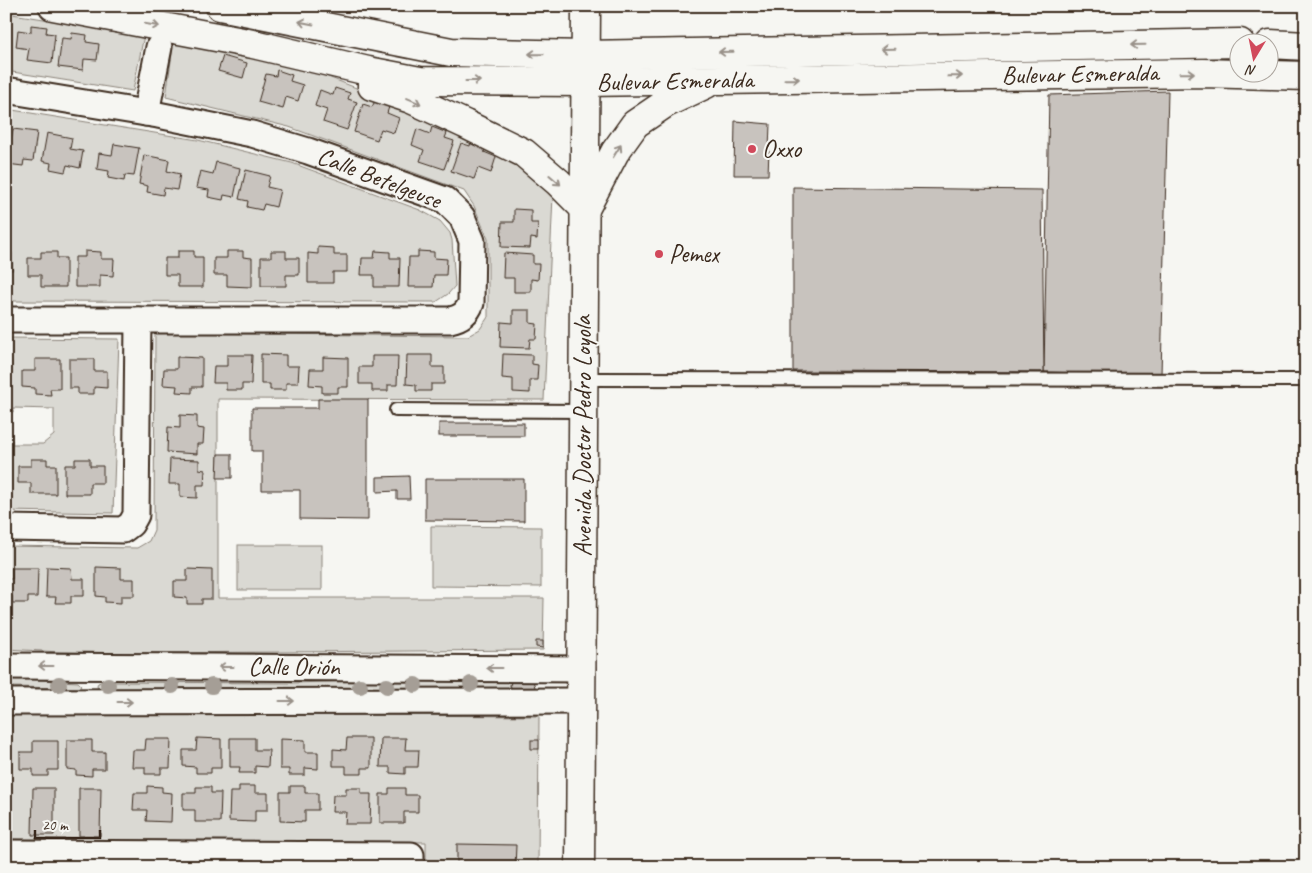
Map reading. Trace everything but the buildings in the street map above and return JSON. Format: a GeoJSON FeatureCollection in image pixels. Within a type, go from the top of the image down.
{"type":"FeatureCollection","features":[{"type":"Feature","properties":{"kind":"main road","name":"Bulevar Esmeralda"},"geometry":{"type":"LineString","coordinates":[[53,6],[253,44],[420,81],[586,82],[1203,72],[1306,76]]}},
{"type":"Feature","properties":{"kind":"main road","name":"Bulevar Esmeralda"},"geometry":{"type":"LineString","coordinates":[[220,6],[452,52],[586,48],[1230,43]]}},
{"type":"Feature","properties":{"kind":"main road"},"geometry":{"type":"LineString","coordinates":[[328,6],[359,34]]}},
{"type":"Feature","properties":{"kind":"main road","name":"Avenida Doctor Pedro Loyola"},"geometry":{"type":"LineString","coordinates":[[580,867],[586,6]]}},
{"type":"Feature","properties":{"kind":"main road"},"geometry":{"type":"LineString","coordinates":[[253,44],[411,100],[524,153],[558,182],[585,209],[615,152],[635,124],[666,103],[713,80]]}},
{"type":"Feature","properties":{"kind":"main road"},"geometry":{"type":"LineString","coordinates":[[1280,45],[1306,46]]}},
{"type":"Feature","properties":{"kind":"street"},"geometry":{"type":"LineString","coordinates":[[146,113],[159,47]]}},
{"type":"Feature","properties":{"kind":"street","name":"Calle Betelgeuse"},"geometry":{"type":"LineString","coordinates":[[6,90],[146,113],[252,134],[308,151],[445,200],[462,217],[472,241],[470,304],[468,310],[463,315],[450,320],[6,320]]}},
{"type":"Feature","properties":{"kind":"street"},"geometry":{"type":"LineString","coordinates":[[6,528],[123,530],[131,524],[136,515],[138,320]]}},
{"type":"Feature","properties":{"kind":"street","name":"Calle Orión"},"geometry":{"type":"LineString","coordinates":[[6,666],[582,669]]}},
{"type":"Feature","properties":{"kind":"street"},"geometry":{"type":"LineString","coordinates":[[87,666],[87,702]]}},
{"type":"Feature","properties":{"kind":"street","name":"Calle Orión"},"geometry":{"type":"LineString","coordinates":[[6,702],[582,700]]}},
{"type":"Feature","properties":{"kind":"street"},"geometry":{"type":"LineString","coordinates":[[6,853],[411,861]]}},
{"type":"Feature","properties":{"kind":"lane"},"geometry":{"type":"LineString","coordinates":[[584,379],[1306,380]]}},
{"type":"Feature","properties":{"kind":"lane"},"geometry":{"type":"LineString","coordinates":[[396,410],[583,410]]}},
{"type":"Feature","properties":{"kind":"shaded area"},"geometry":{"type":"Polygon","coordinates":[[[6,13],[144,35],[133,91],[6,71],[6,13]]]}},
{"type":"Feature","properties":{"kind":"shaded area"},"geometry":{"type":"Polygon","coordinates":[[[174,39],[255,54],[323,75],[479,136],[522,162],[553,195],[544,400],[218,399],[218,598],[544,598],[543,650],[148,653],[6,649],[6,546],[137,548],[149,541],[154,530],[155,333],[468,336],[480,329],[488,317],[488,239],[474,206],[464,191],[289,127],[166,97],[174,39]]]}},
{"type":"Feature","properties":{"kind":"shaded area"},"geometry":{"type":"Polygon","coordinates":[[[6,109],[198,140],[292,163],[420,210],[440,221],[450,233],[455,286],[448,294],[436,302],[6,301],[6,109]]]}},
{"type":"Feature","properties":{"kind":"shaded area"},"geometry":{"type":"Polygon","coordinates":[[[6,338],[119,339],[113,513],[6,511],[6,440],[12,440],[12,444],[43,444],[54,435],[54,409],[13,408],[13,412],[6,412],[6,338]]]}},
{"type":"Feature","properties":{"kind":"shaded area"},"geometry":{"type":"Polygon","coordinates":[[[431,526],[541,527],[541,587],[431,586],[431,526]]]}},
{"type":"Feature","properties":{"kind":"shaded area"},"geometry":{"type":"Polygon","coordinates":[[[238,545],[322,545],[322,590],[238,590],[238,545]]]}},
{"type":"Feature","properties":{"kind":"shaded area"},"geometry":{"type":"Polygon","coordinates":[[[6,678],[78,682],[81,685],[78,688],[6,687],[6,678]]]}},
{"type":"Feature","properties":{"kind":"shaded area"},"geometry":{"type":"Polygon","coordinates":[[[461,678],[512,681],[511,688],[515,690],[101,689],[97,685],[101,682],[292,683],[461,678]]]}},
{"type":"Feature","properties":{"kind":"shaded area"},"geometry":{"type":"Polygon","coordinates":[[[11,713],[539,716],[538,867],[426,867],[426,842],[11,839],[11,713]]]}},
{"type":"Feature","properties":{"kind":"place","name":"Oxxo"},"geometry":{"type":"Point","coordinates":[752,149]}},
{"type":"Feature","properties":{"kind":"place","name":"Pemex"},"geometry":{"type":"Point","coordinates":[659,254]}}]}
